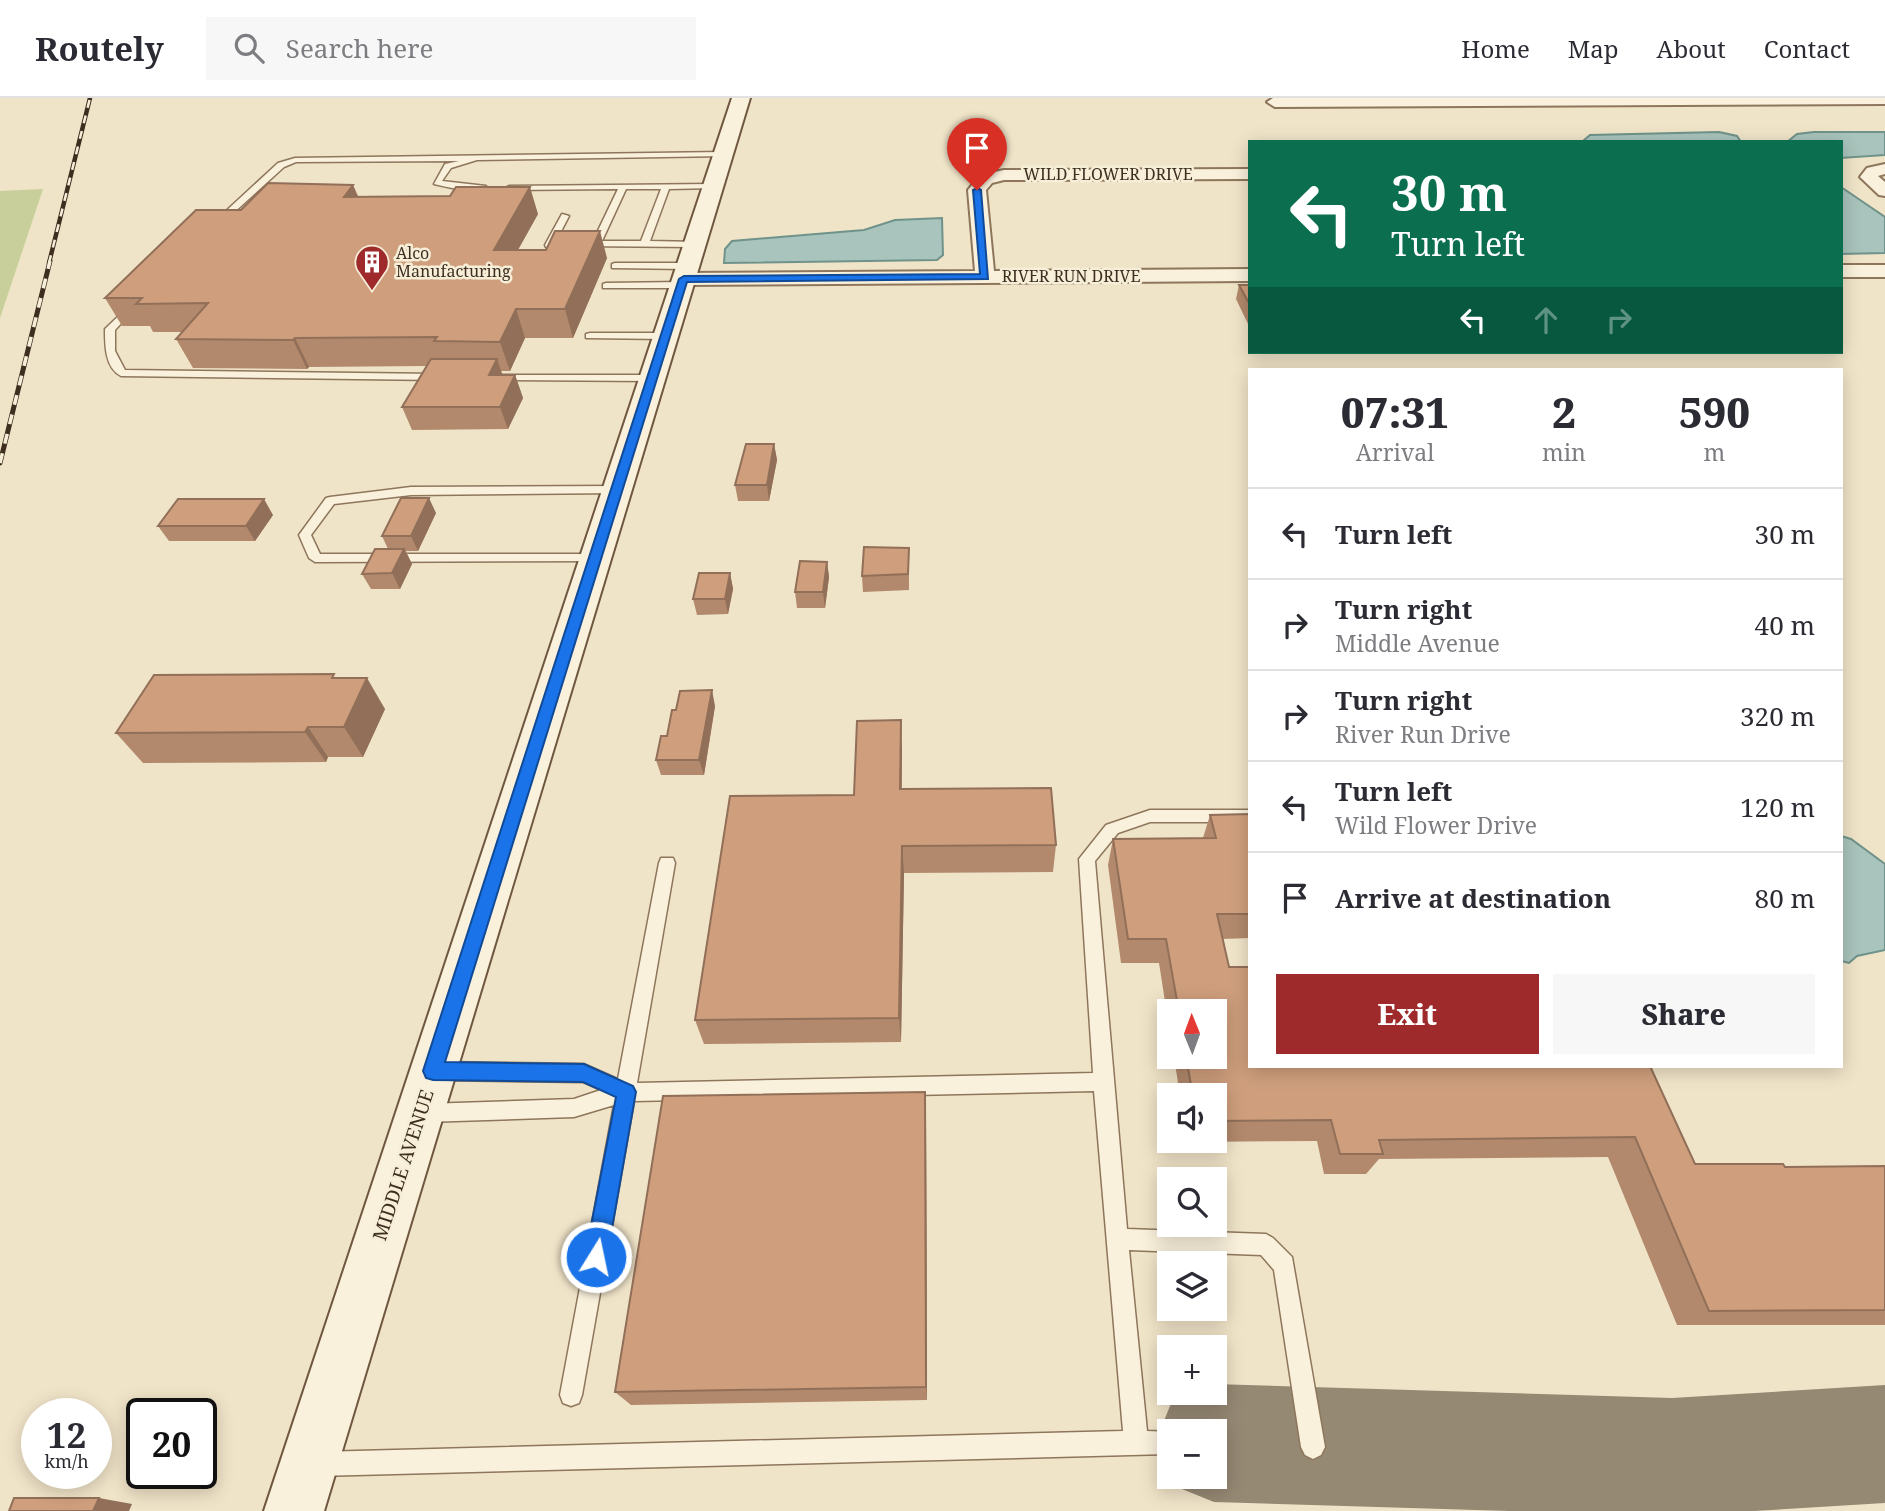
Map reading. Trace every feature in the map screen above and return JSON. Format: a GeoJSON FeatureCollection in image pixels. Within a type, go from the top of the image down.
{"type":"FeatureCollection","features":[{"type":"Feature","properties":{"kind":"street","name":"MIDDLE AVENUE"},"geometry":{"type":"LineString","coordinates":[[294,1511],[741,98]]}},
{"type":"Feature","properties":{"kind":"street"},"geometry":{"type":"LineString","coordinates":[[1276,104],[1885,99]]}},
{"type":"Feature","properties":{"kind":"street"},"geometry":{"type":"LineString","coordinates":[[1885,169],[1869,177],[1885,191]]}},
{"type":"Feature","properties":{"kind":"street","name":"WILD FLOWER DRIVE"},"geometry":{"type":"LineString","coordinates":[[985,277],[977,190],[986,179],[1004,175],[1248,174]]}},
{"type":"Feature","properties":{"kind":"street","name":"RIVER RUN DRIVE"},"geometry":{"type":"LineString","coordinates":[[687,269],[985,277],[1248,275]]}},
{"type":"Feature","properties":{"kind":"street"},"geometry":{"type":"LineString","coordinates":[[1843,271],[1885,271]]}},
{"type":"Feature","properties":{"kind":"lane"},"geometry":{"type":"LineString","coordinates":[[209,230],[281,165],[295,160],[477,158],[718,170]]}},
{"type":"Feature","properties":{"kind":"lane"},"geometry":{"type":"LineString","coordinates":[[477,158],[447,166],[437,182],[465,188],[491,188]]}},
{"type":"Feature","properties":{"kind":"lane"},"geometry":{"type":"LineString","coordinates":[[503,188],[666,187],[718,170]]}},
{"type":"Feature","properties":{"kind":"lane"},"geometry":{"type":"LineString","coordinates":[[596,244],[623,187]]}},
{"type":"Feature","properties":{"kind":"lane"},"geometry":{"type":"LineString","coordinates":[[644,244],[666,187]]}},
{"type":"Feature","properties":{"kind":"lane"},"geometry":{"type":"LineString","coordinates":[[561,244],[549,245],[565,216]]}},
{"type":"Feature","properties":{"kind":"lane"},"geometry":{"type":"LineString","coordinates":[[573,244],[644,244],[687,269]]}},
{"type":"Feature","properties":{"kind":"lane"},"geometry":{"type":"LineString","coordinates":[[615,266],[687,269]]}},
{"type":"Feature","properties":{"kind":"lane"},"geometry":{"type":"LineString","coordinates":[[606,286],[687,269]]}},
{"type":"Feature","properties":{"kind":"lane"},"geometry":{"type":"LineString","coordinates":[[144,294],[110,329],[110,351],[121,373],[452,377]]}},
{"type":"Feature","properties":{"kind":"lane"},"geometry":{"type":"LineString","coordinates":[[590,336],[666,335]]}},
{"type":"Feature","properties":{"kind":"lane"},"geometry":{"type":"LineString","coordinates":[[480,378],[652,379]]}},
{"type":"Feature","properties":{"kind":"lane"},"geometry":{"type":"LineString","coordinates":[[596,557],[315,558],[305,535],[330,501],[411,491],[617,490]]}},
{"type":"Feature","properties":{"kind":"lane"},"geometry":{"type":"LineString","coordinates":[[1136,1441],[1103,1082],[1087,859],[1112,830],[1150,816],[1248,816]]}},
{"type":"Feature","properties":{"kind":"lane"},"geometry":{"type":"LineString","coordinates":[[571,1395],[667,863]]}},
{"type":"Feature","properties":{"kind":"lane"},"geometry":{"type":"LineString","coordinates":[[433,1071],[584,1073],[626,1092]]}},
{"type":"Feature","properties":{"kind":"lane"},"geometry":{"type":"LineString","coordinates":[[420,1113],[574,1108],[626,1092],[1103,1082]]}},
{"type":"Feature","properties":{"kind":"lane"},"geometry":{"type":"LineString","coordinates":[[1118,1239],[1266,1245],[1284,1265],[1313,1447]]}},
{"type":"Feature","properties":{"kind":"lane"},"geometry":{"type":"LineString","coordinates":[[308,1464],[1157,1442]]}},
{"type":"Feature","properties":{"kind":"green space"},"geometry":{"type":"Polygon","coordinates":[[[43,189],[0,318],[0,191],[43,189]]]}},
{"type":"Feature","properties":{"kind":"water"},"geometry":{"type":"Polygon","coordinates":[[[1719,132],[1737,136],[1740,140],[1584,140],[1590,135],[1719,132]]]}},
{"type":"Feature","properties":{"kind":"water"},"geometry":{"type":"Polygon","coordinates":[[[1885,132],[1885,155],[1843,158],[1843,140],[1790,140],[1797,134],[1885,132]]]}},
{"type":"Feature","properties":{"kind":"water"},"geometry":{"type":"Polygon","coordinates":[[[1843,188],[1885,217],[1885,253],[1843,254],[1843,188]]]}},
{"type":"Feature","properties":{"kind":"water"},"geometry":{"type":"Polygon","coordinates":[[[942,218],[943,255],[937,260],[724,263],[725,249],[732,241],[864,230],[895,220],[942,218]]]}},
{"type":"Feature","properties":{"kind":"water"},"geometry":{"type":"Polygon","coordinates":[[[1843,837],[1851,839],[1885,864],[1885,950],[1857,956],[1849,963],[1843,962],[1843,837]]]}},
{"type":"Feature","properties":{"kind":"building","name":"Alco Manufacturing"},"geometry":{"type":"Polygon","coordinates":[[[268,183],[353,185],[344,197],[450,196],[456,187],[530,187],[494,250],[546,250],[555,231],[600,231],[565,309],[516,309],[500,342],[434,341],[437,337],[176,339],[208,303],[136,304],[142,298],[105,298],[196,210],[241,210],[268,183]]]}},
{"type":"Feature","properties":{"kind":"building"},"geometry":{"type":"Polygon","coordinates":[[[1239,285],[1248,285],[1248,301],[1239,285]]]}},
{"type":"Feature","properties":{"kind":"building"},"geometry":{"type":"Polygon","coordinates":[[[431,359],[497,359],[489,375],[515,375],[500,407],[402,407],[431,359]]]}},
{"type":"Feature","properties":{"kind":"building"},"geometry":{"type":"Polygon","coordinates":[[[746,444],[774,444],[767,485],[735,485],[746,444]]]}},
{"type":"Feature","properties":{"kind":"building"},"geometry":{"type":"Polygon","coordinates":[[[401,498],[429,498],[411,536],[382,536],[401,498]]]}},
{"type":"Feature","properties":{"kind":"building"},"geometry":{"type":"Polygon","coordinates":[[[178,499],[264,499],[246,526],[158,526],[178,499]]]}},
{"type":"Feature","properties":{"kind":"building"},"geometry":{"type":"Polygon","coordinates":[[[864,547],[909,548],[908,574],[862,576],[864,547]]]}},
{"type":"Feature","properties":{"kind":"building"},"geometry":{"type":"Polygon","coordinates":[[[375,549],[404,549],[392,573],[362,574],[375,549]]]}},
{"type":"Feature","properties":{"kind":"building"},"geometry":{"type":"Polygon","coordinates":[[[800,561],[827,562],[823,592],[795,592],[800,561]]]}},
{"type":"Feature","properties":{"kind":"building"},"geometry":{"type":"Polygon","coordinates":[[[699,573],[730,573],[725,599],[693,599],[699,573]]]}},
{"type":"Feature","properties":{"kind":"building"},"geometry":{"type":"Polygon","coordinates":[[[334,674],[332,678],[367,678],[344,727],[308,727],[305,732],[116,733],[154,675],[334,674]]]}},
{"type":"Feature","properties":{"kind":"building"},"geometry":{"type":"Polygon","coordinates":[[[712,690],[699,760],[656,760],[661,736],[667,736],[672,710],[676,710],[680,691],[712,690]]]}},
{"type":"Feature","properties":{"kind":"building"},"geometry":{"type":"Polygon","coordinates":[[[901,720],[900,789],[1051,788],[1056,845],[902,846],[899,1018],[695,1020],[730,796],[854,795],[857,721],[901,720]]]}},
{"type":"Feature","properties":{"kind":"building"},"geometry":{"type":"Polygon","coordinates":[[[1248,814],[1248,914],[1217,914],[1229,967],[1248,967],[1248,1068],[1651,1068],[1695,1164],[1885,1166],[1885,1310],[1709,1311],[1635,1137],[1379,1140],[1383,1154],[1340,1154],[1331,1120],[1227,1121],[1227,1083],[1191,1083],[1188,1069],[1227,1069],[1227,999],[1177,999],[1166,939],[1128,939],[1113,839],[1216,838],[1210,815],[1248,814]]]}},
{"type":"Feature","properties":{"kind":"building"},"geometry":{"type":"Polygon","coordinates":[[[925,1092],[926,1387],[615,1392],[663,1096],[925,1092]]]}},
{"type":"Feature","properties":{"kind":"building"},"geometry":{"type":"Polygon","coordinates":[[[14,1498],[99,1498],[93,1511],[9,1511],[14,1498]]]}},
{"type":"Feature","properties":{"kind":"taxiway"},"geometry":{"type":"LineString","coordinates":[[1227,1443],[1672,1457],[1885,1444]]}},
{"type":"Feature","properties":{"kind":"railway"},"geometry":{"type":"LineString","coordinates":[[49,263],[90,98]]}},
{"type":"Feature","properties":{"kind":"railway"},"geometry":{"type":"LineString","coordinates":[[0,463],[50,261]]}},
{"type":"Feature","properties":{"kind":"place","name":"Alco Manufacturing"},"geometry":{"type":"Point","coordinates":[372,292]}},
{"type":"Feature","properties":{"kind":"route"},"geometry":{"type":"LineString","coordinates":[[596,1257],[626,1092],[584,1073],[433,1071],[684,279],[985,277],[977,190]]}}]}
